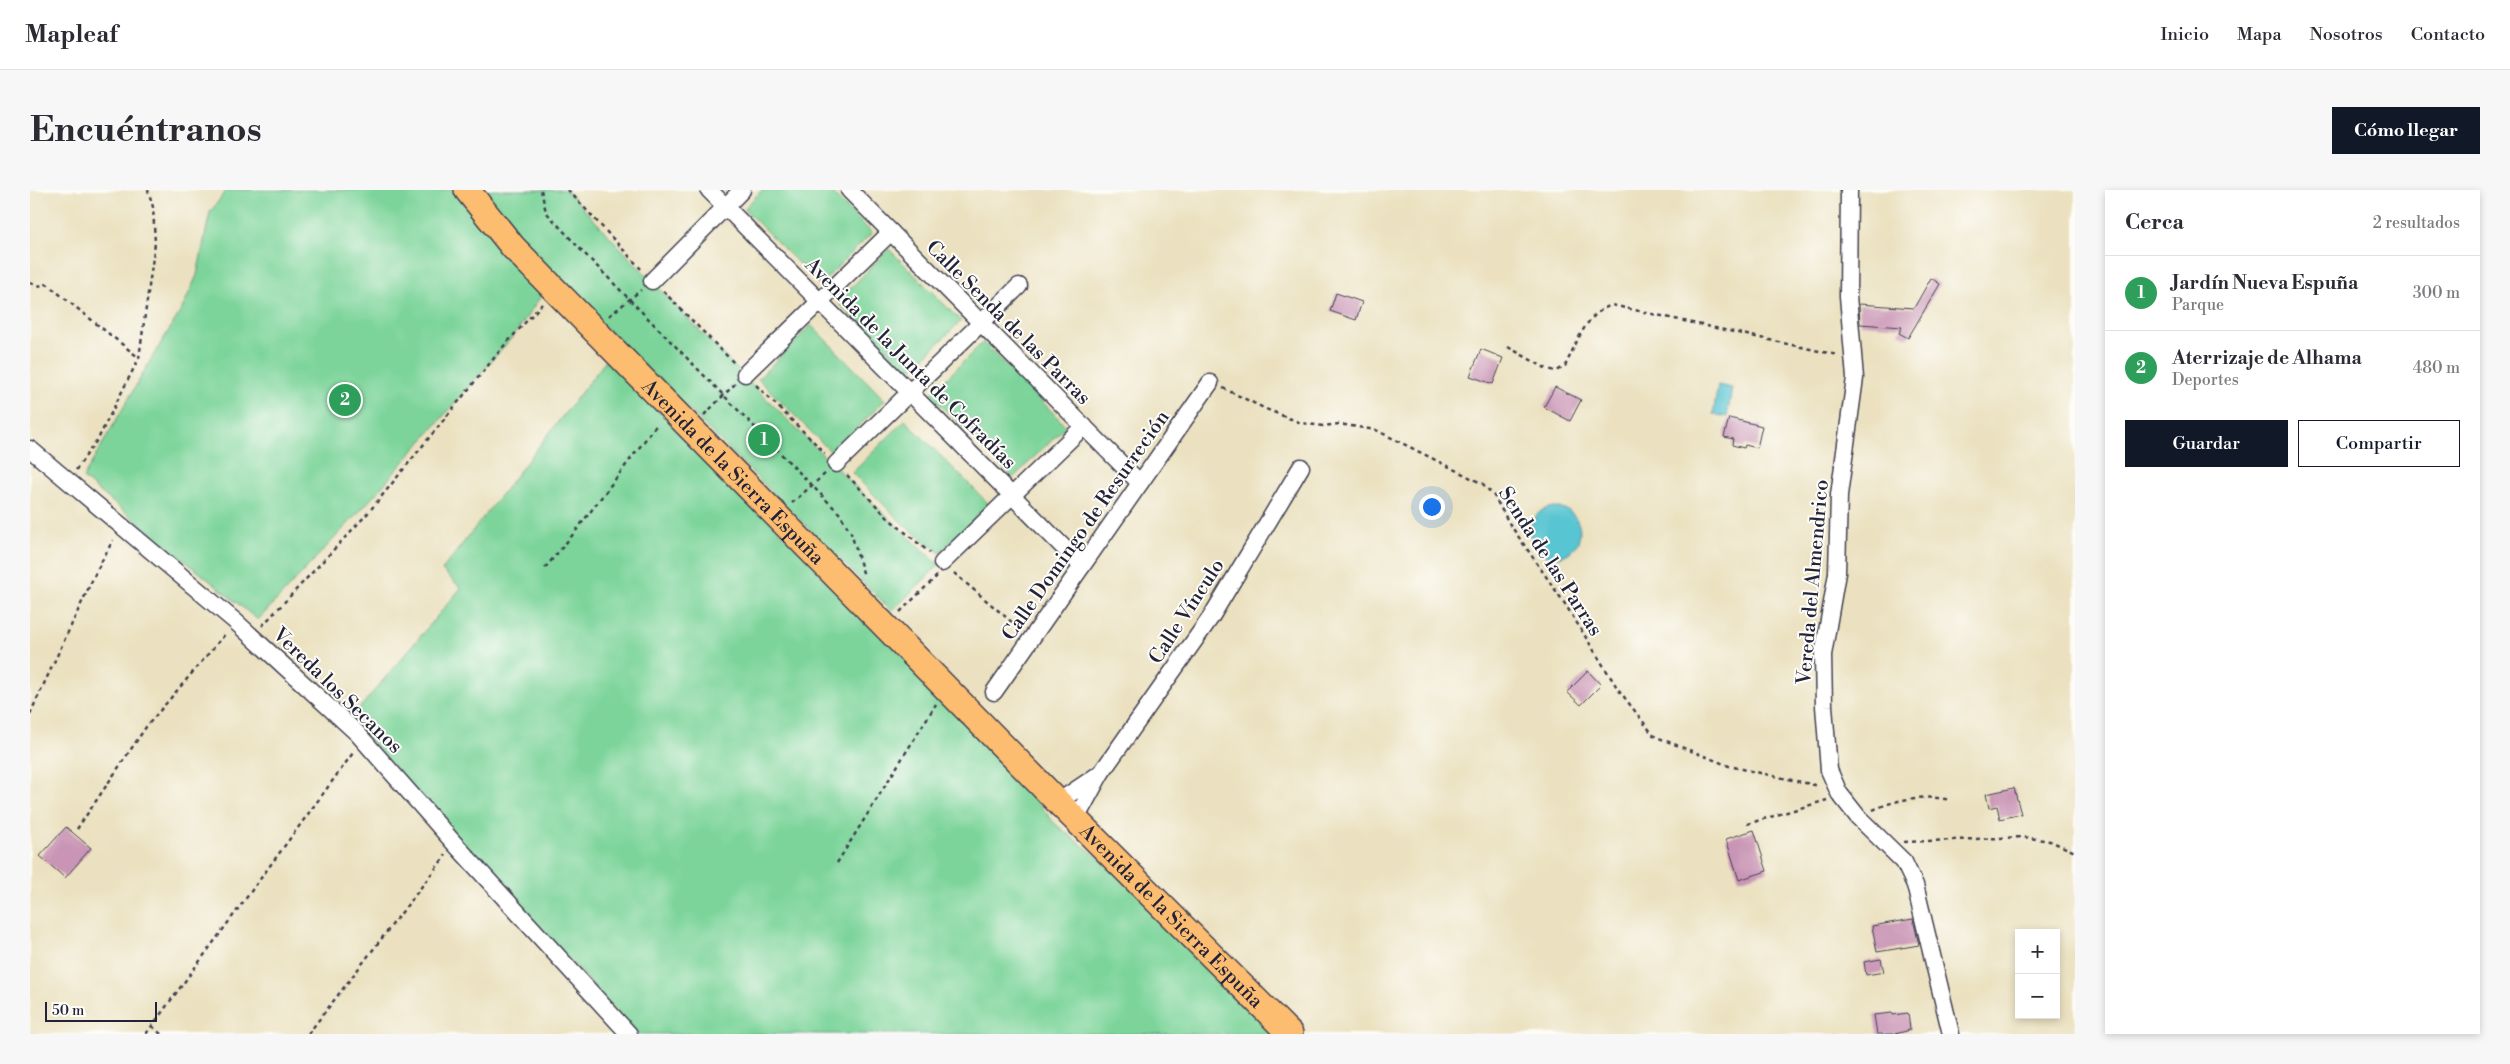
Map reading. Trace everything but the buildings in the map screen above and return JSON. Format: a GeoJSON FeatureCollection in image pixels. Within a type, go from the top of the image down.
{"type":"FeatureCollection","features":[{"type":"Feature","properties":{"kind":"main road","name":"Avenida de la Sierra Espuña"},"geometry":{"type":"LineString","coordinates":[[467,190],[513,247],[1004,748],[1290,1034]]}},
{"type":"Feature","properties":{"kind":"main road","name":"Avenida de la Sierra Espuña"},"geometry":{"type":"LineString","coordinates":[[1004,748],[1046,806],[1066,824],[1076,819]]}},
{"type":"Feature","properties":{"kind":"street","name":"Avenida de la Junta de Cofradías"},"geometry":{"type":"LineString","coordinates":[[709,190],[911,391],[1082,566]]}},
{"type":"Feature","properties":{"kind":"street"},"geometry":{"type":"LineString","coordinates":[[652,281],[742,190]]}},
{"type":"Feature","properties":{"kind":"street","name":"Calle Senda de las Parras"},"geometry":{"type":"LineString","coordinates":[[848,190],[1140,483]]}},
{"type":"Feature","properties":{"kind":"street","name":"Vereda del Almendrico"},"geometry":{"type":"LineString","coordinates":[[1849,190],[1848,296],[1855,378],[1839,495],[1837,573],[1823,655],[1824,706],[1829,770],[1839,793],[1858,817],[1904,862],[1915,885],[1951,1034]]}},
{"type":"Feature","properties":{"kind":"street"},"geometry":{"type":"LineString","coordinates":[[745,374],[821,302],[890,232]]}},
{"type":"Feature","properties":{"kind":"street"},"geometry":{"type":"LineString","coordinates":[[836,464],[1019,286]]}},
{"type":"Feature","properties":{"kind":"street","name":"Calle Domingo de Resurreción"},"geometry":{"type":"LineString","coordinates":[[994,692],[1210,384]]}},
{"type":"Feature","properties":{"kind":"street"},"geometry":{"type":"LineString","coordinates":[[944,564],[1084,426]]}},
{"type":"Feature","properties":{"kind":"street","name":"Vereda los Secanos"},"geometry":{"type":"LineString","coordinates":[[30,449],[236,622],[363,740],[454,844],[629,1034]]}},
{"type":"Feature","properties":{"kind":"street","name":"Calle Vínculo"},"geometry":{"type":"LineString","coordinates":[[1076,819],[1100,773],[1211,616],[1301,467]]}},
{"type":"Feature","properties":{"kind":"street","name":"Calle Vínculo"},"geometry":{"type":"LineString","coordinates":[[1058,802],[1100,773]]}},
{"type":"Feature","properties":{"kind":"path"},"geometry":{"type":"LineString","coordinates":[[68,481],[99,436],[139,358],[151,288],[155,243],[153,206],[148,190]]}},
{"type":"Feature","properties":{"kind":"path"},"geometry":{"type":"LineString","coordinates":[[540,190],[546,212],[629,300],[840,514],[852,533],[865,583]]}},
{"type":"Feature","properties":{"kind":"path"},"geometry":{"type":"LineString","coordinates":[[568,190],[652,281],[888,518],[1023,632]]}},
{"type":"Feature","properties":{"kind":"path"},"geometry":{"type":"LineString","coordinates":[[606,318],[652,281]]}},
{"type":"Feature","properties":{"kind":"path"},"geometry":{"type":"LineString","coordinates":[[30,283],[38,286],[47,284],[139,358]]}},
{"type":"Feature","properties":{"kind":"path"},"geometry":{"type":"LineString","coordinates":[[252,636],[368,512],[503,347],[548,298]]}},
{"type":"Feature","properties":{"kind":"path"},"geometry":{"type":"LineString","coordinates":[[1508,347],[1546,369],[1557,371],[1565,366],[1592,317],[1602,308],[1612,305],[1853,359]]}},
{"type":"Feature","properties":{"kind":"path"},"geometry":{"type":"LineString","coordinates":[[704,415],[745,374]]}},
{"type":"Feature","properties":{"kind":"path","name":"Senda de las Parras"},"geometry":{"type":"LineString","coordinates":[[1210,384],[1301,423],[1323,426],[1339,424],[1376,430],[1483,484],[1494,496],[1509,523],[1565,604],[1618,689],[1654,736],[1729,766],[1811,784],[1839,793]]}},
{"type":"Feature","properties":{"kind":"path"},"geometry":{"type":"LineString","coordinates":[[545,568],[670,408]]}},
{"type":"Feature","properties":{"kind":"path"},"geometry":{"type":"LineString","coordinates":[[785,509],[836,464]]}},
{"type":"Feature","properties":{"kind":"path"},"geometry":{"type":"LineString","coordinates":[[30,714],[96,572],[121,525]]}},
{"type":"Feature","properties":{"kind":"path"},"geometry":{"type":"LineString","coordinates":[[893,619],[944,564]]}},
{"type":"Feature","properties":{"kind":"path"},"geometry":{"type":"LineString","coordinates":[[77,829],[146,727],[236,622]]}},
{"type":"Feature","properties":{"kind":"path"},"geometry":{"type":"LineString","coordinates":[[837,863],[924,721],[947,689]]}},
{"type":"Feature","properties":{"kind":"path"},"geometry":{"type":"LineString","coordinates":[[146,1034],[363,740]]}},
{"type":"Feature","properties":{"kind":"path"},"geometry":{"type":"LineString","coordinates":[[1748,824],[1826,800],[1839,793]]}},
{"type":"Feature","properties":{"kind":"path"},"geometry":{"type":"LineString","coordinates":[[1858,817],[1906,800],[1932,796],[1950,800]]}},
{"type":"Feature","properties":{"kind":"path"},"geometry":{"type":"LineString","coordinates":[[1884,844],[1925,839],[1986,840],[2023,837],[2050,842],[2075,852]]}},
{"type":"Feature","properties":{"kind":"path"},"geometry":{"type":"LineString","coordinates":[[308,1034],[454,844]]}},
{"type":"Feature","properties":{"kind":"path"},"geometry":{"type":"LineString","coordinates":[[152,1026],[161,1034]]}},
{"type":"Feature","properties":{"kind":"green space"},"geometry":{"type":"Polygon","coordinates":[[[227,190],[453,190],[543,293],[515,334],[373,497],[258,620],[83,478],[182,309],[197,275],[210,212],[227,190]]]}},
{"type":"Feature","properties":{"kind":"green space"},"geometry":{"type":"Polygon","coordinates":[[[485,190],[566,190],[749,381],[939,565],[892,611],[539,260],[488,197],[485,190]]]}},
{"type":"Feature","properties":{"kind":"green space"},"geometry":{"type":"Polygon","coordinates":[[[762,190],[829,190],[872,233],[820,285],[744,209],[762,190]]]}},
{"type":"Feature","properties":{"kind":"green space"},"geometry":{"type":"Polygon","coordinates":[[[889,249],[961,321],[909,372],[837,302],[889,249]]]}},
{"type":"Feature","properties":{"kind":"green space"},"geometry":{"type":"Polygon","coordinates":[[[811,325],[885,400],[832,453],[758,379],[811,325]]]}},
{"type":"Feature","properties":{"kind":"green space"},"geometry":{"type":"Polygon","coordinates":[[[983,342],[1066,426],[1013,478],[930,395],[983,342]]]}},
{"type":"Feature","properties":{"kind":"green space"},"geometry":{"type":"Polygon","coordinates":[[[608,358],[995,749],[1055,824],[1108,865],[1274,1034],[637,1034],[352,721],[353,716],[461,588],[442,570],[608,358]]]}},
{"type":"Feature","properties":{"kind":"green space"},"geometry":{"type":"Polygon","coordinates":[[[905,420],[989,504],[940,553],[904,525],[852,473],[905,420]]]}},
{"type":"Feature","properties":{"kind":"water"},"geometry":{"type":"Polygon","coordinates":[[[1718,385],[1732,388],[1727,417],[1713,414],[1718,385]]]}},
{"type":"Feature","properties":{"kind":"water"},"geometry":{"type":"Polygon","coordinates":[[[1550,507],[1560,507],[1573,514],[1580,527],[1580,537],[1573,550],[1560,557],[1550,557],[1541,553],[1534,546],[1530,537],[1530,527],[1534,518],[1541,511],[1550,507]]]}},
{"type":"Feature","properties":{"kind":"place","name":"Aterrizaje de Alhama"},"geometry":{"type":"Point","coordinates":[345,400]}},
{"type":"Feature","properties":{"kind":"place","name":"Jardín Nueva Espuña"},"geometry":{"type":"Point","coordinates":[764,440]}}]}
